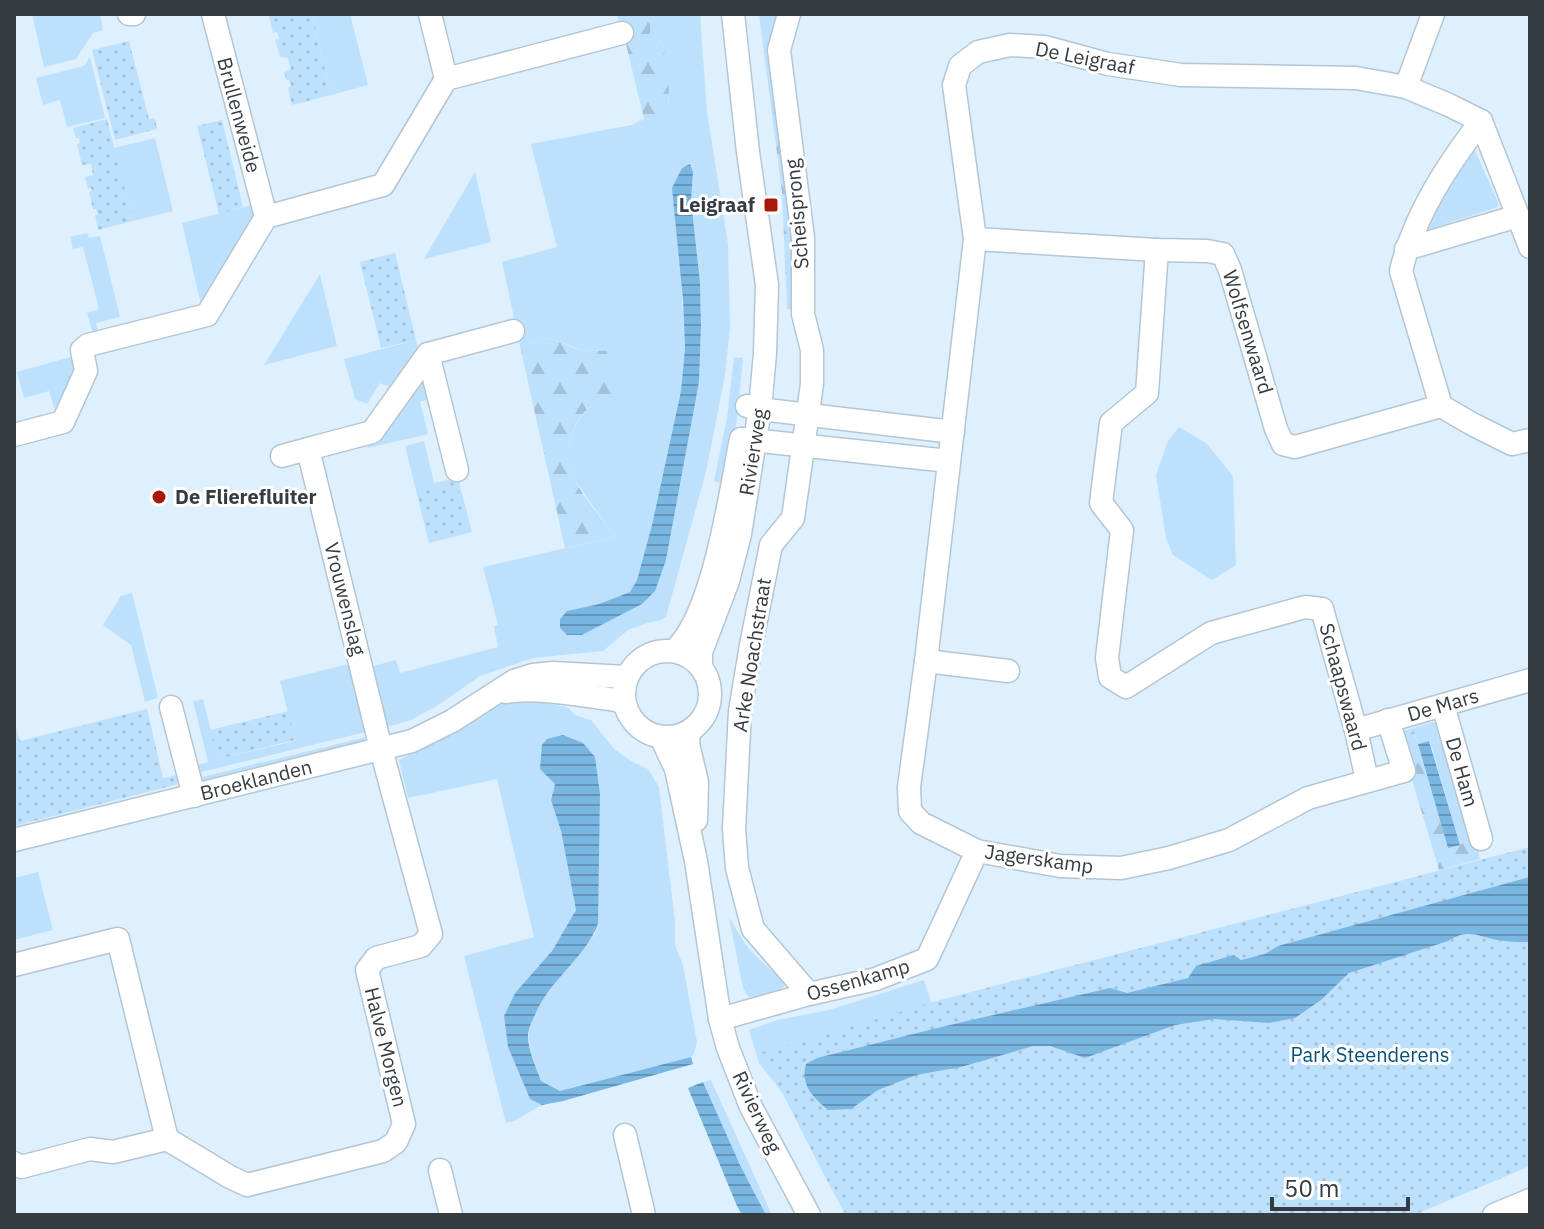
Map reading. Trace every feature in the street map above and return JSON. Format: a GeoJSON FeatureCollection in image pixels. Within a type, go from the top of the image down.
{"type":"FeatureCollection","features":[{"type":"Feature","properties":{"kind":"street","name":"Brullenweide"},"geometry":{"type":"LineString","coordinates":[[213,14],[266,217]]}},
{"type":"Feature","properties":{"kind":"street"},"geometry":{"type":"LineString","coordinates":[[14,435],[63,422],[86,371],[82,350],[88,345],[207,315],[266,217],[383,185],[446,79],[430,14]]}},
{"type":"Feature","properties":{"kind":"street","name":"Rivierweg"},"geometry":{"type":"LineString","coordinates":[[674,651],[693,623],[712,576],[753,408],[759,231],[733,14]]}},
{"type":"Feature","properties":{"kind":"street","name":"Scheisprong"},"geometry":{"type":"LineString","coordinates":[[789,14],[779,50],[803,238],[803,314],[812,350],[808,415]]}},
{"type":"Feature","properties":{"kind":"street"},"geometry":{"type":"LineString","coordinates":[[1406,87],[1433,14]]}},
{"type":"Feature","properties":{"kind":"street"},"geometry":{"type":"LineString","coordinates":[[446,79],[622,33]]}},
{"type":"Feature","properties":{"kind":"street","name":"De Leigraaf"},"geometry":{"type":"LineString","coordinates":[[948,472],[975,239],[954,85],[960,66],[978,52],[1010,45],[1045,47],[1108,64],[1181,75],[1356,78],[1406,87],[1481,121]]}},
{"type":"Feature","properties":{"kind":"street"},"geometry":{"type":"LineString","coordinates":[[1481,121],[1530,247]]}},
{"type":"Feature","properties":{"kind":"street"},"geometry":{"type":"LineString","coordinates":[[1481,121],[1460,149],[1418,219],[1401,271],[1441,406],[1512,444],[1530,440]]}},
{"type":"Feature","properties":{"kind":"street"},"geometry":{"type":"LineString","coordinates":[[1406,249],[1518,216]]}},
{"type":"Feature","properties":{"kind":"street","name":"Wolfsenwaard"},"geometry":{"type":"LineString","coordinates":[[975,239],[1223,254],[1283,444],[1295,447],[1441,406]]}},
{"type":"Feature","properties":{"kind":"street","name":"Schaapswaard"},"geometry":{"type":"LineString","coordinates":[[1157,250],[1147,393],[1111,423],[1101,503],[1122,530],[1107,658],[1110,677],[1126,687],[1211,633],[1305,607],[1322,609],[1367,780]]}},
{"type":"Feature","properties":{"kind":"street"},"geometry":{"type":"LineString","coordinates":[[282,456],[372,432],[428,354],[513,331]]}},
{"type":"Feature","properties":{"kind":"street"},"geometry":{"type":"LineString","coordinates":[[428,354],[457,470]]}},
{"type":"Feature","properties":{"kind":"street"},"geometry":{"type":"LineString","coordinates":[[753,408],[953,432]]}},
{"type":"Feature","properties":{"kind":"street"},"geometry":{"type":"LineString","coordinates":[[804,446],[808,415]]}},
{"type":"Feature","properties":{"kind":"street"},"geometry":{"type":"LineString","coordinates":[[747,440],[804,446],[948,472]]}},
{"type":"Feature","properties":{"kind":"street","name":"Rivierweg"},"geometry":{"type":"LineString","coordinates":[[701,666],[701,652],[728,581],[740,534],[747,440]]}},
{"type":"Feature","properties":{"kind":"street","name":"Arke Noachstraat"},"geometry":{"type":"LineString","coordinates":[[804,446],[793,518],[771,545],[751,645],[738,737],[734,829],[737,868],[753,929],[809,994]]}},
{"type":"Feature","properties":{"kind":"street","name":"Vrouwenslag"},"geometry":{"type":"LineString","coordinates":[[308,449],[381,749]]}},
{"type":"Feature","properties":{"kind":"street","name":"Jagerskamp"},"geometry":{"type":"LineString","coordinates":[[948,472],[909,787],[910,811],[921,823],[977,851],[1060,866],[1121,868],[1169,858],[1229,840],[1308,798],[1404,771],[1388,720]]}},
{"type":"Feature","properties":{"kind":"street"},"geometry":{"type":"LineString","coordinates":[[674,651],[701,666],[708,679],[711,699],[700,722],[689,732],[675,737],[661,737],[644,731],[632,719],[625,704],[627,677],[646,656],[674,651]]}},
{"type":"Feature","properties":{"kind":"street"},"geometry":{"type":"LineString","coordinates":[[926,661],[1008,671]]}},
{"type":"Feature","properties":{"kind":"street","name":"Broeklanden"},"geometry":{"type":"LineString","coordinates":[[14,840],[412,741],[452,721],[514,681],[533,675],[553,673],[627,677]]}},
{"type":"Feature","properties":{"kind":"street","name":"De Mars"},"geometry":{"type":"LineString","coordinates":[[1356,730],[1530,680]]}},
{"type":"Feature","properties":{"kind":"street","name":"Broeklanden"},"geometry":{"type":"LineString","coordinates":[[489,696],[515,690],[616,700],[625,704]]}},
{"type":"Feature","properties":{"kind":"street","name":"De Ham"},"geometry":{"type":"LineString","coordinates":[[1443,705],[1481,839]]}},
{"type":"Feature","properties":{"kind":"street"},"geometry":{"type":"LineString","coordinates":[[171,707],[194,796]]}},
{"type":"Feature","properties":{"kind":"street","name":"Rivierweg"},"geometry":{"type":"LineString","coordinates":[[689,732],[688,744],[697,782],[696,861]]}},
{"type":"Feature","properties":{"kind":"street","name":"Rivierweg"},"geometry":{"type":"LineString","coordinates":[[661,737],[676,769],[696,861],[720,1019],[728,1048],[751,1107],[809,1215]]}},
{"type":"Feature","properties":{"kind":"street","name":"Halve Morgen"},"geometry":{"type":"LineString","coordinates":[[167,1139],[247,1185],[383,1151],[396,1142],[404,1124],[367,970],[376,958],[421,946],[431,934],[381,749]]}},
{"type":"Feature","properties":{"kind":"street","name":"Ossenkamp"},"geometry":{"type":"LineString","coordinates":[[720,1019],[876,979],[927,959],[977,851]]}},
{"type":"Feature","properties":{"kind":"street"},"geometry":{"type":"LineString","coordinates":[[14,965],[129,936],[167,1139],[113,1152],[90,1149],[21,1167],[14,1163]]}},
{"type":"Feature","properties":{"kind":"street"},"geometry":{"type":"LineString","coordinates":[[625,1135],[644,1215]]}},
{"type":"Feature","properties":{"kind":"street"},"geometry":{"type":"LineString","coordinates":[[440,1170],[451,1215]]}},
{"type":"Feature","properties":{"kind":"street"},"geometry":{"type":"LineString","coordinates":[[1494,1215],[1530,1200]]}},
{"type":"Feature","properties":{"kind":"green space"},"geometry":{"type":"Polygon","coordinates":[[[32,14],[100,14],[103,30],[93,33],[76,59],[44,67],[32,14]]]}},
{"type":"Feature","properties":{"kind":"green space"},"geometry":{"type":"Polygon","coordinates":[[[312,14],[350,14],[368,85],[331,95],[312,14]]]}},
{"type":"Feature","properties":{"kind":"green space"},"geometry":{"type":"Polygon","coordinates":[[[312,14],[331,95],[292,105],[288,88],[291,86],[284,72],[291,69],[288,58],[280,57],[275,40],[279,38],[277,32],[273,33],[269,16],[312,14]]]}},
{"type":"Feature","properties":{"kind":"green space"},"geometry":{"type":"Polygon","coordinates":[[[616,14],[644,14],[650,23],[650,34],[663,44],[669,98],[664,118],[658,127],[649,129],[631,125],[644,119],[616,14]]]}},
{"type":"Feature","properties":{"kind":"green space"},"geometry":{"type":"Polygon","coordinates":[[[644,14],[700,14],[707,112],[728,244],[730,328],[725,375],[706,472],[666,617],[628,630],[603,651],[533,658],[480,676],[437,706],[409,721],[386,727],[370,667],[396,660],[400,673],[498,647],[494,626],[498,625],[483,567],[615,537],[574,479],[567,457],[578,421],[596,402],[607,351],[579,350],[550,338],[520,346],[502,262],[557,247],[531,144],[631,125],[649,129],[669,102],[663,44],[650,34],[650,23],[644,14]],[[693,172],[680,262],[685,348],[681,391],[652,525],[637,580],[630,592],[599,604],[567,611],[560,619],[560,628],[582,635],[641,604],[666,560],[699,382],[700,282],[691,201],[693,172]]]}},
{"type":"Feature","properties":{"kind":"green space"},"geometry":{"type":"Polygon","coordinates":[[[759,14],[781,14],[798,310],[787,309],[782,192],[759,14]]]}},
{"type":"Feature","properties":{"kind":"green space"},"geometry":{"type":"Polygon","coordinates":[[[129,41],[149,119],[155,118],[157,129],[115,140],[92,50],[129,41]]]}},
{"type":"Feature","properties":{"kind":"green space"},"geometry":{"type":"Polygon","coordinates":[[[90,57],[105,118],[67,127],[60,100],[43,105],[36,78],[84,66],[90,57]]]}},
{"type":"Feature","properties":{"kind":"green space"},"geometry":{"type":"Polygon","coordinates":[[[107,119],[133,221],[98,230],[95,215],[98,214],[96,209],[93,210],[89,192],[92,191],[88,189],[85,177],[93,175],[91,164],[82,165],[77,144],[80,143],[79,138],[76,138],[73,128],[107,119]]]}},
{"type":"Feature","properties":{"kind":"green space"},"geometry":{"type":"Polygon","coordinates":[[[222,120],[243,207],[219,214],[197,126],[222,120]]]}},
{"type":"Feature","properties":{"kind":"green space"},"geometry":{"type":"Polygon","coordinates":[[[155,138],[173,211],[133,221],[114,148],[155,138]]]}},
{"type":"Feature","properties":{"kind":"green space"},"geometry":{"type":"Polygon","coordinates":[[[1472,144],[1498,207],[1426,230],[1424,219],[1472,144]]]}},
{"type":"Feature","properties":{"kind":"green space"},"geometry":{"type":"Polygon","coordinates":[[[475,172],[491,242],[424,259],[475,172]]]}},
{"type":"Feature","properties":{"kind":"green space"},"geometry":{"type":"Polygon","coordinates":[[[252,205],[256,222],[202,309],[182,223],[252,205]]]}},
{"type":"Feature","properties":{"kind":"green space"},"geometry":{"type":"Polygon","coordinates":[[[87,233],[89,238],[100,236],[120,317],[96,323],[99,336],[93,333],[87,313],[99,309],[83,247],[73,249],[70,237],[87,233]]]}},
{"type":"Feature","properties":{"kind":"green space"},"geometry":{"type":"Polygon","coordinates":[[[395,253],[416,340],[381,348],[360,262],[395,253]]]}},
{"type":"Feature","properties":{"kind":"green space"},"geometry":{"type":"Polygon","coordinates":[[[320,274],[337,346],[264,365],[320,274]]]}},
{"type":"Feature","properties":{"kind":"green space"},"geometry":{"type":"Polygon","coordinates":[[[550,338],[579,350],[607,351],[615,395],[597,402],[581,417],[571,437],[569,459],[579,487],[615,537],[565,548],[520,346],[550,338]]]}},
{"type":"Feature","properties":{"kind":"green space"},"geometry":{"type":"Polygon","coordinates":[[[416,340],[419,351],[392,389],[380,383],[367,404],[355,399],[344,359],[416,340]]]}},
{"type":"Feature","properties":{"kind":"green space"},"geometry":{"type":"Polygon","coordinates":[[[74,356],[78,371],[61,406],[54,408],[49,391],[24,398],[17,372],[74,356]]]}},
{"type":"Feature","properties":{"kind":"green space"},"geometry":{"type":"Polygon","coordinates":[[[734,357],[743,358],[737,420],[725,484],[714,481],[727,418],[734,357]]]}},
{"type":"Feature","properties":{"kind":"green space"},"geometry":{"type":"Polygon","coordinates":[[[425,378],[433,398],[420,402],[428,434],[368,448],[367,442],[415,381],[425,378]]]}},
{"type":"Feature","properties":{"kind":"green space"},"geometry":{"type":"Polygon","coordinates":[[[1179,427],[1206,443],[1233,476],[1236,565],[1212,580],[1173,555],[1166,538],[1156,475],[1168,441],[1179,427]]]}},
{"type":"Feature","properties":{"kind":"green space"},"geometry":{"type":"Polygon","coordinates":[[[424,441],[434,483],[458,478],[472,532],[429,543],[405,446],[424,441]]]}},
{"type":"Feature","properties":{"kind":"green space"},"geometry":{"type":"Polygon","coordinates":[[[456,481],[469,530],[430,540],[417,491],[456,481]]]}},
{"type":"Feature","properties":{"kind":"green space"},"geometry":{"type":"Polygon","coordinates":[[[132,593],[158,698],[145,702],[131,645],[103,625],[121,596],[132,593]]]}},
{"type":"Feature","properties":{"kind":"green space"},"geometry":{"type":"Polygon","coordinates":[[[353,663],[370,731],[197,773],[195,766],[208,762],[193,701],[203,699],[218,759],[295,741],[280,681],[353,663]]]}},
{"type":"Feature","properties":{"kind":"green space"},"geometry":{"type":"Polygon","coordinates":[[[506,702],[567,707],[575,715],[591,720],[614,749],[648,769],[659,787],[675,945],[683,965],[697,1042],[691,1057],[560,1091],[541,1081],[530,1049],[528,1031],[550,987],[595,934],[600,794],[549,777],[555,784],[551,800],[561,831],[576,910],[552,951],[515,993],[504,1016],[508,1047],[530,1099],[542,1105],[506,1123],[464,956],[534,937],[497,779],[408,798],[399,760],[463,727],[495,705],[506,702]]]}},
{"type":"Feature","properties":{"kind":"green space"},"geometry":{"type":"Polygon","coordinates":[[[147,709],[163,778],[177,775],[179,784],[14,826],[14,720],[20,741],[147,709]]]}},
{"type":"Feature","properties":{"kind":"green space"},"geometry":{"type":"Polygon","coordinates":[[[288,711],[295,740],[218,759],[210,730],[288,711]]]}},
{"type":"Feature","properties":{"kind":"green space"},"geometry":{"type":"Polygon","coordinates":[[[1440,720],[1475,840],[1460,845],[1430,741],[1418,744],[1413,728],[1440,720]]]}},
{"type":"Feature","properties":{"kind":"green space"},"geometry":{"type":"Polygon","coordinates":[[[1413,728],[1448,848],[1475,840],[1480,859],[1439,870],[1398,733],[1413,728]]]}},
{"type":"Feature","properties":{"kind":"green space"},"geometry":{"type":"Polygon","coordinates":[[[366,737],[362,743],[200,784],[198,778],[366,737]]]}},
{"type":"Feature","properties":{"kind":"green space","name":"Park Steenderens"},"geometry":{"type":"Polygon","coordinates":[[[1530,847],[1530,1166],[1414,1215],[846,1215],[760,1051],[766,1052],[940,1000],[1530,847]]]}},
{"type":"Feature","properties":{"kind":"green space"},"geometry":{"type":"Polygon","coordinates":[[[38,872],[53,930],[14,940],[14,878],[38,872]]]}},
{"type":"Feature","properties":{"kind":"green space"},"geometry":{"type":"Polygon","coordinates":[[[729,917],[748,947],[781,978],[784,987],[766,995],[748,996],[743,988],[729,917]]]}},
{"type":"Feature","properties":{"kind":"green space"},"geometry":{"type":"Polygon","coordinates":[[[924,980],[932,1004],[800,1126],[785,1096],[759,1063],[749,1030],[777,1020],[829,1010],[924,980]]]}},
{"type":"Feature","properties":{"kind":"green space"},"geometry":{"type":"Polygon","coordinates":[[[711,1080],[772,1215],[766,1215],[740,1165],[703,1082],[711,1080]]]}},
{"type":"Feature","properties":{"kind":"shaded area"},"geometry":{"type":"Polygon","coordinates":[[[690,164],[700,282],[699,382],[666,560],[655,591],[642,604],[582,635],[567,635],[560,628],[560,619],[567,611],[599,604],[630,592],[637,580],[652,525],[681,391],[685,348],[672,188],[682,168],[690,164]]]}},
{"type":"Feature","properties":{"kind":"shaded area"},"geometry":{"type":"Polygon","coordinates":[[[563,735],[583,743],[595,757],[600,794],[598,923],[586,946],[541,1002],[530,1026],[529,1045],[541,1081],[560,1091],[691,1057],[693,1064],[542,1105],[530,1099],[508,1047],[504,1016],[515,993],[552,951],[576,910],[561,831],[551,800],[555,784],[540,769],[542,745],[547,739],[563,735]]]}},
{"type":"Feature","properties":{"kind":"shaded area"},"geometry":{"type":"Polygon","coordinates":[[[1429,741],[1460,845],[1448,848],[1418,744],[1429,741]]]}},
{"type":"Feature","properties":{"kind":"shaded area"},"geometry":{"type":"Polygon","coordinates":[[[1530,877],[1530,942],[1461,935],[1349,973],[1321,1000],[1295,1018],[1269,1023],[1214,1019],[1175,1025],[1085,1058],[1050,1046],[1033,1046],[961,1067],[916,1075],[878,1090],[851,1109],[828,1110],[806,1084],[806,1064],[817,1058],[1110,988],[1127,993],[1188,978],[1196,966],[1234,955],[1241,960],[1265,954],[1278,946],[1530,877]]]}},
{"type":"Feature","properties":{"kind":"shaded area"},"geometry":{"type":"Polygon","coordinates":[[[703,1082],[766,1215],[742,1215],[737,1206],[688,1088],[703,1082]]]}},
{"type":"Feature","properties":{"kind":"place","name":"Leigraaf"},"geometry":{"type":"Point","coordinates":[771,205]}},
{"type":"Feature","properties":{"kind":"place","name":"De Flierefluiter"},"geometry":{"type":"Point","coordinates":[159,497]}}]}
